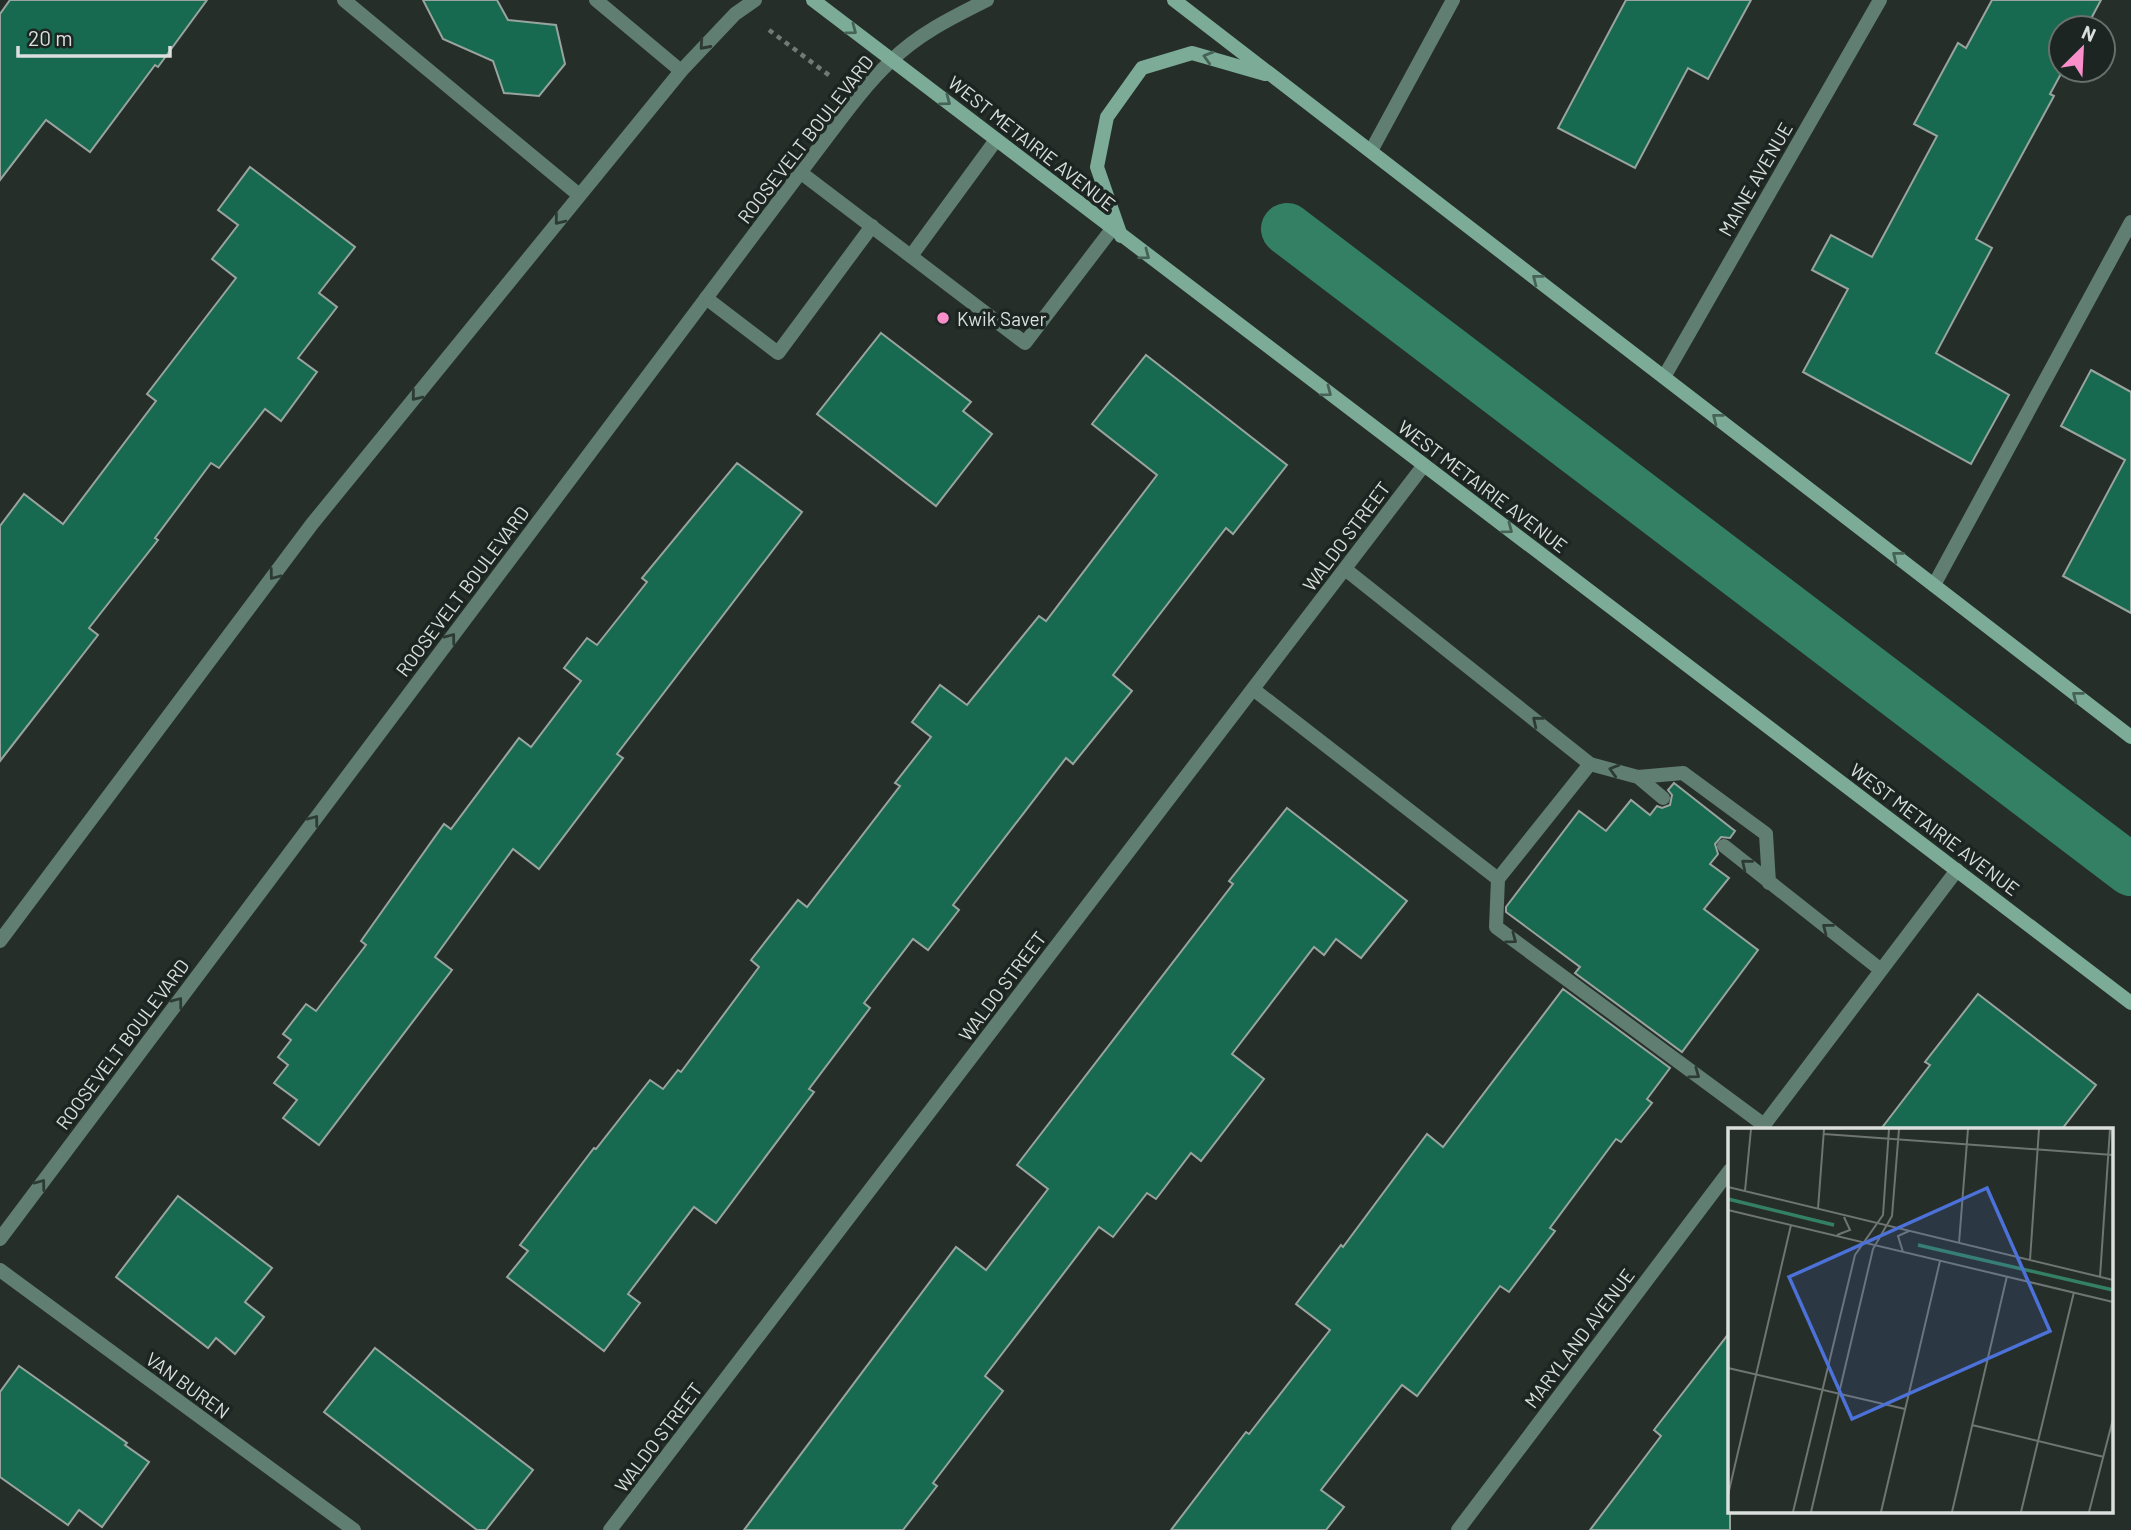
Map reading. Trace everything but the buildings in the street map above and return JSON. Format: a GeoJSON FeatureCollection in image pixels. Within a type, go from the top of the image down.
{"type":"FeatureCollection","features":[{"type":"Feature","properties":{"kind":"main road","name":"WEST METAIRIE AVENUE"},"geometry":{"type":"LineString","coordinates":[[813,0],[2131,1003]]}},
{"type":"Feature","properties":{"kind":"main road"},"geometry":{"type":"LineString","coordinates":[[1174,0],[2131,737]]}},
{"type":"Feature","properties":{"kind":"main road"},"geometry":{"type":"LineString","coordinates":[[1117,233],[1097,167],[1107,117],[1142,68],[1192,53],[1273,76]]}},
{"type":"Feature","properties":{"kind":"street"},"geometry":{"type":"LineString","coordinates":[[344,0],[579,195]]}},
{"type":"Feature","properties":{"kind":"street"},"geometry":{"type":"LineString","coordinates":[[596,0],[681,71]]}},
{"type":"Feature","properties":{"kind":"street"},"geometry":{"type":"LineString","coordinates":[[0,941],[312,524],[681,71],[735,14],[755,0]]}},
{"type":"Feature","properties":{"kind":"street","name":"ROOSEVELT BOULEVARD"},"geometry":{"type":"LineString","coordinates":[[0,1239],[800,172],[864,91],[891,60],[915,41],[949,19],[987,0]]}},
{"type":"Feature","properties":{"kind":"street"},"geometry":{"type":"LineString","coordinates":[[1371,150],[1453,0]]}},
{"type":"Feature","properties":{"kind":"street","name":"MAINE AVENUE"},"geometry":{"type":"LineString","coordinates":[[1664,377],[1880,0]]}},
{"type":"Feature","properties":{"kind":"street"},"geometry":{"type":"LineString","coordinates":[[911,256],[996,140]]}},
{"type":"Feature","properties":{"kind":"street"},"geometry":{"type":"LineString","coordinates":[[800,172],[1025,343],[1117,233]]}},
{"type":"Feature","properties":{"kind":"street"},"geometry":{"type":"LineString","coordinates":[[1934,585],[2131,222]]}},
{"type":"Feature","properties":{"kind":"street"},"geometry":{"type":"LineString","coordinates":[[706,298],[778,353],[872,226]]}},
{"type":"Feature","properties":{"kind":"street","name":"WALDO STREET"},"geometry":{"type":"LineString","coordinates":[[610,1530],[1424,466]]}},
{"type":"Feature","properties":{"kind":"street"},"geometry":{"type":"LineString","coordinates":[[1345,569],[1590,764],[1638,777],[1684,773],[1766,834],[1769,883]]}},
{"type":"Feature","properties":{"kind":"street"},"geometry":{"type":"LineString","coordinates":[[1253,689],[1498,879]]}},
{"type":"Feature","properties":{"kind":"street"},"geometry":{"type":"LineString","coordinates":[[1590,764],[1498,879],[1496,927],[1763,1127],[1957,870]]}},
{"type":"Feature","properties":{"kind":"street"},"geometry":{"type":"LineString","coordinates":[[1638,777],[1663,798]]}},
{"type":"Feature","properties":{"kind":"street"},"geometry":{"type":"LineString","coordinates":[[1724,846],[1881,970]]}},
{"type":"Feature","properties":{"kind":"street","name":"MARYLAND AVENUE"},"geometry":{"type":"LineString","coordinates":[[1458,1530],[1728,1173]]}},
{"type":"Feature","properties":{"kind":"street","name":"VAN BUREN"},"geometry":{"type":"LineString","coordinates":[[0,1270],[354,1530]]}},
{"type":"Feature","properties":{"kind":"path"},"geometry":{"type":"LineString","coordinates":[[766,27],[830,76]]}},
{"type":"Feature","properties":{"kind":"waterway"},"geometry":{"type":"LineString","coordinates":[[1287,229],[2131,870]]}},
{"type":"Feature","properties":{"kind":"place","name":"Kwik Saver"},"geometry":{"type":"Point","coordinates":[943,318]}}]}
